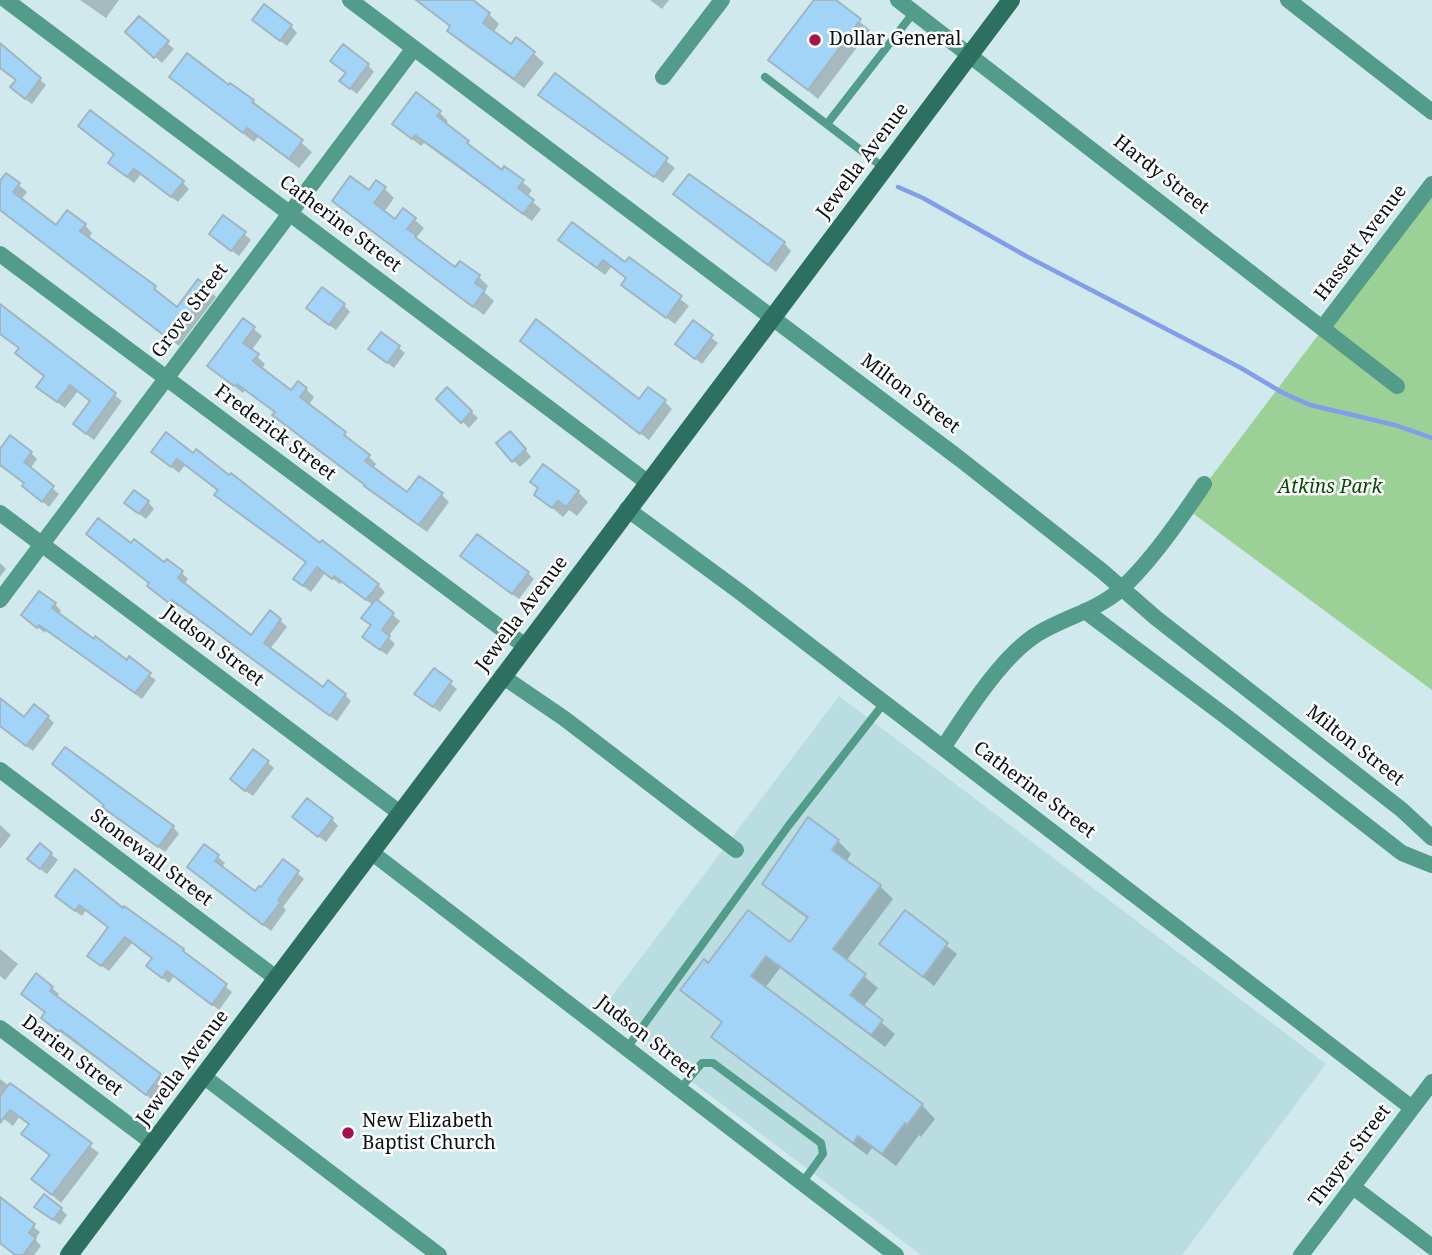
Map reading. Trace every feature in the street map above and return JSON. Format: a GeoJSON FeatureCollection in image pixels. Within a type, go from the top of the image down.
{"type":"FeatureCollection","features":[{"type":"Feature","properties":{"kind":"main road","name":"Jewella Avenue"},"geometry":{"type":"LineString","coordinates":[[69,1255],[1011,0]]}},
{"type":"Feature","properties":{"kind":"street","name":"Catherine Street"},"geometry":{"type":"LineString","coordinates":[[6,0],[648,482]]}},
{"type":"Feature","properties":{"kind":"street","name":"Milton Street"},"geometry":{"type":"LineString","coordinates":[[350,0],[960,459],[1156,618],[1402,810],[1432,838]]}},
{"type":"Feature","properties":{"kind":"street"},"geometry":{"type":"LineString","coordinates":[[663,77],[722,0]]}},
{"type":"Feature","properties":{"kind":"street","name":"Hardy Street"},"geometry":{"type":"LineString","coordinates":[[898,0],[1397,386]]}},
{"type":"Feature","properties":{"kind":"street"},"geometry":{"type":"LineString","coordinates":[[1288,0],[1432,112]]}},
{"type":"Feature","properties":{"kind":"street","name":"Grove Street"},"geometry":{"type":"LineString","coordinates":[[0,600],[414,48]]}},
{"type":"Feature","properties":{"kind":"street","name":"Hassett Avenue"},"geometry":{"type":"LineString","coordinates":[[1323,327],[1432,184]]}},
{"type":"Feature","properties":{"kind":"street","name":"Frederick Street"},"geometry":{"type":"LineString","coordinates":[[0,254],[525,646]]}},
{"type":"Feature","properties":{"kind":"street"},"geometry":{"type":"LineString","coordinates":[[943,748],[965,715],[1019,648],[1039,633],[1085,611],[1121,589],[1204,484]]}},
{"type":"Feature","properties":{"kind":"street","name":"Catherine Street"},"geometry":{"type":"LineString","coordinates":[[627,509],[1412,1108]]}},
{"type":"Feature","properties":{"kind":"street","name":"Judson Street"},"geometry":{"type":"LineString","coordinates":[[0,513],[400,813]]}},
{"type":"Feature","properties":{"kind":"street"},"geometry":{"type":"LineString","coordinates":[[1085,611],[1402,853],[1432,865]]}},
{"type":"Feature","properties":{"kind":"street"},"geometry":{"type":"LineString","coordinates":[[502,676],[575,727],[736,850]]}},
{"type":"Feature","properties":{"kind":"street","name":"Stonewall Street"},"geometry":{"type":"LineString","coordinates":[[0,770],[276,978]]}},
{"type":"Feature","properties":{"kind":"street","name":"Judson Street"},"geometry":{"type":"LineString","coordinates":[[371,852],[896,1255]]}},
{"type":"Feature","properties":{"kind":"street","name":"Darien Street"},"geometry":{"type":"LineString","coordinates":[[0,1028],[153,1143]]}},
{"type":"Feature","properties":{"kind":"street"},"geometry":{"type":"LineString","coordinates":[[202,1076],[439,1255]]}},
{"type":"Feature","properties":{"kind":"street","name":"Thayer Street"},"geometry":{"type":"LineString","coordinates":[[1301,1255],[1432,1082]]}},
{"type":"Feature","properties":{"kind":"street"},"geometry":{"type":"LineString","coordinates":[[1353,1186],[1432,1247]]}},
{"type":"Feature","properties":{"kind":"lane"},"geometry":{"type":"LineString","coordinates":[[827,124],[914,12]]}},
{"type":"Feature","properties":{"kind":"lane"},"geometry":{"type":"LineString","coordinates":[[765,77],[884,168]]}},
{"type":"Feature","properties":{"kind":"lane"},"geometry":{"type":"LineString","coordinates":[[627,1048],[789,825],[884,703]]}},
{"type":"Feature","properties":{"kind":"lane"},"geometry":{"type":"LineString","coordinates":[[680,1089],[702,1063],[713,1063],[821,1143],[823,1154],[802,1182]]}},
{"type":"Feature","properties":{"kind":"shaded area"},"geometry":{"type":"Polygon","coordinates":[[[839,696],[1326,1064],[1182,1255],[921,1255],[600,1012],[839,696]]]}},
{"type":"Feature","properties":{"kind":"green space","name":"Atkins Park"},"geometry":{"type":"Polygon","coordinates":[[[1432,184],[1432,690],[1187,509],[1432,184]]]}},
{"type":"Feature","properties":{"kind":"building"},"geometry":{"type":"Polygon","coordinates":[[[416,0],[473,0],[490,13],[483,23],[511,44],[516,37],[535,52],[514,79],[447,31],[450,26],[416,0]]]}},
{"type":"Feature","properties":{"kind":"building","name":"Dollar General"},"geometry":{"type":"Polygon","coordinates":[[[814,0],[836,0],[861,19],[808,90],[768,60],[814,0]]]}},
{"type":"Feature","properties":{"kind":"building"},"geometry":{"type":"Polygon","coordinates":[[[264,4],[292,25],[280,41],[252,20],[264,4]]]}},
{"type":"Feature","properties":{"kind":"building"},"geometry":{"type":"Polygon","coordinates":[[[139,16],[169,41],[154,58],[125,32],[139,16]]]}},
{"type":"Feature","properties":{"kind":"building"},"geometry":{"type":"Polygon","coordinates":[[[0,43],[41,78],[25,99],[10,87],[16,80],[0,68],[0,43]]]}},
{"type":"Feature","properties":{"kind":"building"},"geometry":{"type":"Polygon","coordinates":[[[343,44],[369,64],[350,89],[339,81],[346,73],[330,61],[343,44]]]}},
{"type":"Feature","properties":{"kind":"building"},"geometry":{"type":"Polygon","coordinates":[[[187,53],[254,100],[252,102],[303,140],[289,159],[247,128],[243,133],[169,77],[187,53]]]}},
{"type":"Feature","properties":{"kind":"building"},"geometry":{"type":"Polygon","coordinates":[[[555,73],[668,158],[654,177],[538,95],[555,73]]]}},
{"type":"Feature","properties":{"kind":"building"},"geometry":{"type":"Polygon","coordinates":[[[416,92],[441,111],[437,116],[469,141],[467,143],[502,170],[504,166],[524,180],[518,188],[534,200],[523,214],[415,135],[412,139],[392,124],[416,92]]]}},
{"type":"Feature","properties":{"kind":"building"},"geometry":{"type":"Polygon","coordinates":[[[90,110],[184,181],[171,197],[134,169],[127,177],[108,163],[114,154],[78,126],[90,110]]]}},
{"type":"Feature","properties":{"kind":"building"},"geometry":{"type":"Polygon","coordinates":[[[6,173],[20,183],[13,192],[56,225],[67,210],[86,224],[80,231],[156,286],[154,289],[177,307],[198,279],[209,288],[170,340],[0,210],[0,181],[6,173]]]}},
{"type":"Feature","properties":{"kind":"building"},"geometry":{"type":"Polygon","coordinates":[[[689,174],[785,242],[768,265],[673,194],[689,174]]]}},
{"type":"Feature","properties":{"kind":"building"},"geometry":{"type":"Polygon","coordinates":[[[350,176],[369,190],[376,180],[386,187],[374,203],[395,219],[403,208],[416,218],[407,229],[416,235],[415,237],[455,267],[460,261],[480,275],[475,283],[485,290],[473,307],[332,201],[350,176]]]}},
{"type":"Feature","properties":{"kind":"building"},"geometry":{"type":"Polygon","coordinates":[[[223,215],[246,232],[231,251],[209,234],[223,215]]]}},
{"type":"Feature","properties":{"kind":"building"},"geometry":{"type":"Polygon","coordinates":[[[572,222],[625,262],[629,257],[682,296],[666,318],[621,285],[626,278],[603,260],[597,268],[558,240],[572,222]]]}},
{"type":"Feature","properties":{"kind":"building"},"geometry":{"type":"Polygon","coordinates":[[[322,287],[345,304],[329,325],[306,308],[322,287]]]}},
{"type":"Feature","properties":{"kind":"building"},"geometry":{"type":"Polygon","coordinates":[[[0,304],[116,393],[86,434],[73,424],[90,401],[70,385],[57,402],[36,387],[44,376],[15,353],[19,348],[0,334],[0,304]]]}},
{"type":"Feature","properties":{"kind":"building"},"geometry":{"type":"Polygon","coordinates":[[[243,318],[255,327],[243,343],[259,354],[253,361],[291,390],[298,381],[307,388],[300,397],[346,432],[344,435],[370,455],[365,461],[407,492],[419,476],[443,493],[419,525],[272,415],[275,412],[207,366],[243,318]]]}},
{"type":"Feature","properties":{"kind":"building"},"geometry":{"type":"Polygon","coordinates":[[[536,319],[639,399],[648,387],[666,400],[640,434],[520,341],[536,319]]]}},
{"type":"Feature","properties":{"kind":"building"},"geometry":{"type":"Polygon","coordinates":[[[693,320],[713,335],[695,359],[675,344],[693,320]]]}},
{"type":"Feature","properties":{"kind":"building"},"geometry":{"type":"Polygon","coordinates":[[[381,332],[400,346],[387,363],[368,349],[381,332]]]}},
{"type":"Feature","properties":{"kind":"building"},"geometry":{"type":"Polygon","coordinates":[[[447,387],[472,411],[461,423],[436,399],[447,387]]]}},
{"type":"Feature","properties":{"kind":"building"},"geometry":{"type":"Polygon","coordinates":[[[510,431],[526,449],[512,462],[496,443],[510,431]]]}},
{"type":"Feature","properties":{"kind":"building"},"geometry":{"type":"Polygon","coordinates":[[[166,432],[193,453],[196,449],[229,475],[231,473],[320,543],[322,540],[379,584],[366,600],[317,567],[303,586],[293,579],[306,562],[214,495],[218,490],[177,459],[171,467],[151,452],[166,432]]]}},
{"type":"Feature","properties":{"kind":"building"},"geometry":{"type":"Polygon","coordinates":[[[10,435],[32,452],[24,462],[54,486],[42,502],[22,486],[24,483],[0,465],[0,449],[10,435]]]}},
{"type":"Feature","properties":{"kind":"building"},"geometry":{"type":"Polygon","coordinates":[[[543,464],[579,491],[566,507],[558,501],[552,508],[534,495],[538,488],[530,482],[543,464]]]}},
{"type":"Feature","properties":{"kind":"building"},"geometry":{"type":"Polygon","coordinates":[[[134,490],[149,501],[139,514],[124,503],[134,490]]]}},
{"type":"Feature","properties":{"kind":"building"},"geometry":{"type":"Polygon","coordinates":[[[98,518],[131,543],[134,539],[164,562],[167,559],[183,571],[178,578],[251,635],[270,610],[281,619],[264,643],[323,687],[328,680],[346,694],[330,716],[172,600],[169,603],[147,586],[149,583],[86,534],[98,518]]]}},
{"type":"Feature","properties":{"kind":"building"},"geometry":{"type":"Polygon","coordinates":[[[477,534],[529,572],[512,594],[460,556],[477,534]]]}},
{"type":"Feature","properties":{"kind":"building"},"geometry":{"type":"Polygon","coordinates":[[[39,591],[56,603],[52,608],[94,639],[95,636],[127,660],[129,656],[151,673],[135,693],[21,615],[39,591]]]}},
{"type":"Feature","properties":{"kind":"building"},"geometry":{"type":"Polygon","coordinates":[[[376,599],[394,613],[382,630],[390,636],[380,650],[362,637],[371,625],[361,618],[376,599]]]}},
{"type":"Feature","properties":{"kind":"building"},"geometry":{"type":"Polygon","coordinates":[[[434,668],[452,681],[433,707],[414,694],[434,668]]]}},
{"type":"Feature","properties":{"kind":"building"},"geometry":{"type":"Polygon","coordinates":[[[0,698],[24,717],[34,704],[49,716],[26,746],[0,726],[0,698]]]}},
{"type":"Feature","properties":{"kind":"building"},"geometry":{"type":"Polygon","coordinates":[[[65,747],[174,826],[158,847],[102,807],[104,805],[52,764],[65,747]]]}},
{"type":"Feature","properties":{"kind":"building"},"geometry":{"type":"Polygon","coordinates":[[[253,749],[269,761],[245,791],[230,779],[253,749]]]}},
{"type":"Feature","properties":{"kind":"building"},"geometry":{"type":"Polygon","coordinates":[[[307,798],[333,818],[318,837],[292,817],[307,798]]]}},
{"type":"Feature","properties":{"kind":"building"},"geometry":{"type":"Polygon","coordinates":[[[808,817],[839,840],[832,850],[881,885],[833,949],[866,974],[850,995],[883,1020],[871,1035],[766,956],[751,976],[923,1104],[882,1154],[858,1136],[853,1143],[711,1037],[722,1022],[680,990],[704,959],[708,963],[748,910],[790,942],[808,917],[762,884],[808,817]]]}},
{"type":"Feature","properties":{"kind":"building"},"geometry":{"type":"Polygon","coordinates":[[[40,843],[52,853],[40,869],[27,859],[40,843]]]}},
{"type":"Feature","properties":{"kind":"building"},"geometry":{"type":"Polygon","coordinates":[[[204,844],[219,855],[215,861],[255,891],[283,859],[299,871],[278,900],[281,902],[263,925],[187,867],[204,844]]]}},
{"type":"Feature","properties":{"kind":"building"},"geometry":{"type":"Polygon","coordinates":[[[75,869],[123,908],[124,906],[184,949],[183,951],[227,984],[212,1005],[167,971],[162,978],[146,966],[152,958],[125,937],[101,966],[87,956],[108,927],[79,905],[75,911],[55,896],[75,869]]]}},
{"type":"Feature","properties":{"kind":"building"},"geometry":{"type":"Polygon","coordinates":[[[905,910],[948,943],[923,977],[879,944],[905,910]]]}},
{"type":"Feature","properties":{"kind":"building"},"geometry":{"type":"Polygon","coordinates":[[[36,973],[53,987],[50,991],[161,1074],[146,1095],[61,1030],[59,1032],[41,1018],[45,1012],[21,994],[36,973]]]}},
{"type":"Feature","properties":{"kind":"building"},"geometry":{"type":"Polygon","coordinates":[[[10,1083],[92,1143],[52,1195],[31,1179],[50,1155],[21,1134],[29,1124],[10,1110],[0,1123],[0,1096],[10,1083]]]}},
{"type":"Feature","properties":{"kind":"building"},"geometry":{"type":"Polygon","coordinates":[[[44,1194],[62,1208],[53,1220],[34,1207],[44,1194]]]}},
{"type":"Feature","properties":{"kind":"building"},"geometry":{"type":"Polygon","coordinates":[[[0,1197],[35,1224],[29,1233],[36,1238],[23,1255],[15,1255],[0,1243],[0,1197]]]}},
{"type":"Feature","properties":{"kind":"waterway"},"geometry":{"type":"LineString","coordinates":[[898,187],[1241,368],[1283,393],[1310,405],[1395,425],[1432,438]]}},
{"type":"Feature","properties":{"kind":"place","name":"Dollar General"},"geometry":{"type":"Point","coordinates":[815,40]}},
{"type":"Feature","properties":{"kind":"place","name":"New Elizabeth Baptist Church"},"geometry":{"type":"Point","coordinates":[348,1133]}}]}
